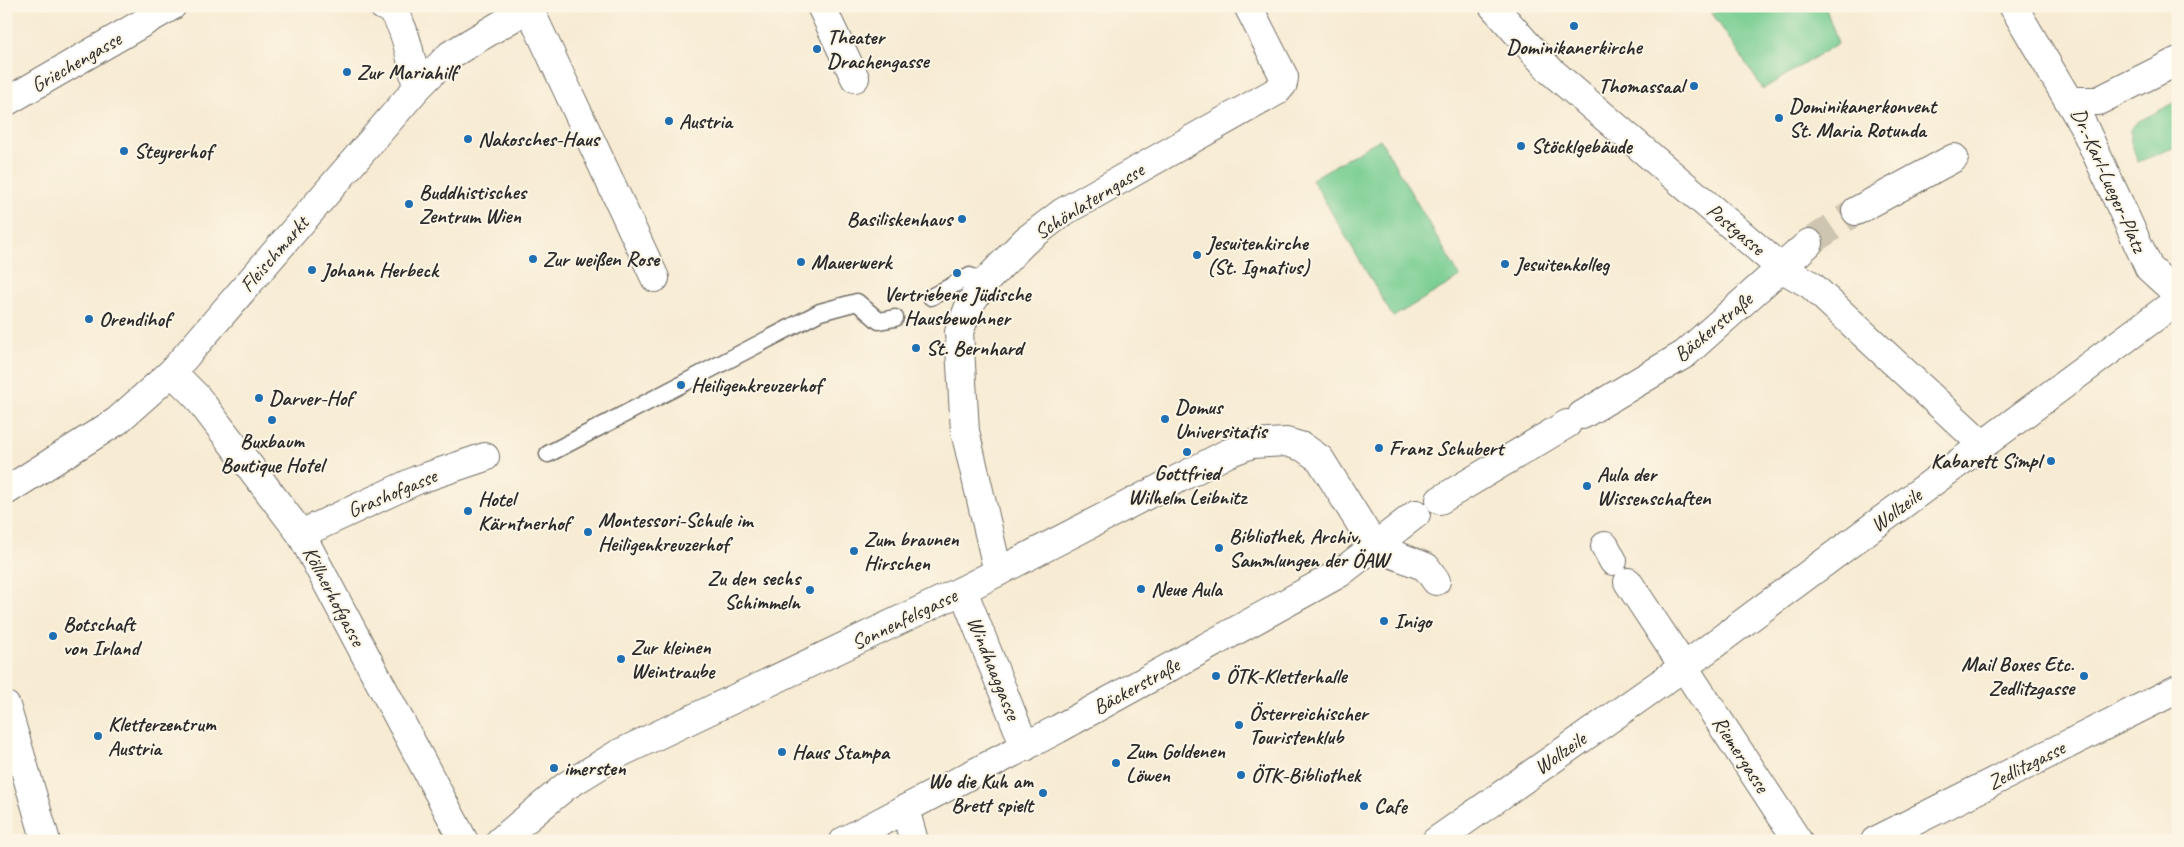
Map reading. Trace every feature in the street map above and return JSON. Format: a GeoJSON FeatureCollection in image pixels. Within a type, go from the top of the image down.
{"type":"FeatureCollection","features":[{"type":"Feature","properties":{"kind":"street","name":"Griechengasse"},"geometry":{"type":"LineString","coordinates":[[6,102],[172,6]]}},
{"type":"Feature","properties":{"kind":"street"},"geometry":{"type":"LineString","coordinates":[[383,6],[389,8],[401,23],[417,88]]}},
{"type":"Feature","properties":{"kind":"street"},"geometry":{"type":"LineString","coordinates":[[821,6],[856,78]]}},
{"type":"Feature","properties":{"kind":"street","name":"Schönlaterngasse"},"geometry":{"type":"LineString","coordinates":[[998,572],[965,431],[959,349],[959,332],[964,316],[982,284],[1025,241],[1063,212],[1277,91],[1283,84],[1284,77],[1248,6]]}},
{"type":"Feature","properties":{"kind":"street","name":"Postgasse"},"geometry":{"type":"LineString","coordinates":[[1493,6],[1550,71],[1781,268],[1811,285],[1983,445]]}},
{"type":"Feature","properties":{"kind":"street"},"geometry":{"type":"LineString","coordinates":[[2013,6],[2071,101]]}},
{"type":"Feature","properties":{"kind":"street"},"geometry":{"type":"LineString","coordinates":[[530,7],[655,278]]}},
{"type":"Feature","properties":{"kind":"street","name":"Fleischmarkt"},"geometry":{"type":"LineString","coordinates":[[6,491],[117,421],[172,372],[417,88],[450,55],[530,7]]}},
{"type":"Feature","properties":{"kind":"street","name":"Dr.-Karl-Lueger-Platz"},"geometry":{"type":"LineString","coordinates":[[2178,61],[2098,101],[2071,101],[2149,268],[2173,290],[2178,299]]}},
{"type":"Feature","properties":{"kind":"street"},"geometry":{"type":"LineString","coordinates":[[1856,211],[1954,158]]}},
{"type":"Feature","properties":{"kind":"street","name":"Bäckerstraße"},"geometry":{"type":"LineString","coordinates":[[1440,500],[1685,354],[1809,243]]}},
{"type":"Feature","properties":{"kind":"street","name":"Wollzeile"},"geometry":{"type":"LineString","coordinates":[[1436,841],[1685,666],[2178,299]]}},
{"type":"Feature","properties":{"kind":"street","name":"Köllnerhofgasse"},"geometry":{"type":"LineString","coordinates":[[172,372],[197,397],[301,534],[464,841]]}},
{"type":"Feature","properties":{"kind":"street","name":"Sonnenfelsgasse"},"geometry":{"type":"LineString","coordinates":[[500,841],[566,786],[618,754],[963,590],[1228,452],[1252,444],[1286,442],[1304,447],[1320,459],[1374,547]]}},
{"type":"Feature","properties":{"kind":"street","name":"Grashofgasse"},"geometry":{"type":"LineString","coordinates":[[301,534],[417,480],[485,457]]}},
{"type":"Feature","properties":{"kind":"street","name":"Bäckerstraße"},"geometry":{"type":"LineString","coordinates":[[844,841],[1025,747],[1340,573],[1416,514]]}},
{"type":"Feature","properties":{"kind":"street"},"geometry":{"type":"LineString","coordinates":[[1374,547],[1426,567],[1436,581]]}},
{"type":"Feature","properties":{"kind":"street"},"geometry":{"type":"LineString","coordinates":[[1615,563],[1685,666]]}},
{"type":"Feature","properties":{"kind":"street","name":"Windhaaggasse"},"geometry":{"type":"LineString","coordinates":[[963,590],[1025,747]]}},
{"type":"Feature","properties":{"kind":"street","name":"Riemergasse"},"geometry":{"type":"LineString","coordinates":[[1685,666],[1798,841]]}},
{"type":"Feature","properties":{"kind":"street","name":"Zedlitzgasse"},"geometry":{"type":"LineString","coordinates":[[1875,841],[2178,689]]}},
{"type":"Feature","properties":{"kind":"street"},"geometry":{"type":"LineString","coordinates":[[6,706],[46,841]]}},
{"type":"Feature","properties":{"kind":"street"},"geometry":{"type":"LineString","coordinates":[[905,809],[914,841]]}},
{"type":"Feature","properties":{"kind":"lane"},"geometry":{"type":"LineString","coordinates":[[931,298],[970,276],[982,284]]}},
{"type":"Feature","properties":{"kind":"lane"},"geometry":{"type":"LineString","coordinates":[[548,454],[820,312],[858,302],[879,321],[895,318]]}},
{"type":"Feature","properties":{"kind":"green space"},"geometry":{"type":"Polygon","coordinates":[[[1731,6],[1825,6],[1838,43],[1763,89],[1712,13],[1731,6]]]}},
{"type":"Feature","properties":{"kind":"green space"},"geometry":{"type":"Polygon","coordinates":[[[2178,101],[2178,146],[2138,162],[2130,139],[2130,130],[2137,122],[2178,101]]]}},
{"type":"Feature","properties":{"kind":"green space"},"geometry":{"type":"Polygon","coordinates":[[[1380,139],[1460,277],[1393,317],[1312,179],[1380,139]]]}},
{"type":"Feature","properties":{"kind":"tunnel"},"geometry":{"type":"LineString","coordinates":[[1809,243],[1856,211]]}},
{"type":"Feature","properties":{"kind":"place","name":"Dominikanerkirche"},"geometry":{"type":"Point","coordinates":[1574,26]}},
{"type":"Feature","properties":{"kind":"place","name":"Theater Drachengasse"},"geometry":{"type":"Point","coordinates":[817,49]}},
{"type":"Feature","properties":{"kind":"place","name":"Zur Mariahilf"},"geometry":{"type":"Point","coordinates":[347,72]}},
{"type":"Feature","properties":{"kind":"place","name":"Thomassaal"},"geometry":{"type":"Point","coordinates":[1694,86]}},
{"type":"Feature","properties":{"kind":"place","name":"Dominikanerkonvent St. Maria Rotunda"},"geometry":{"type":"Point","coordinates":[1779,118]}},
{"type":"Feature","properties":{"kind":"place","name":"Austria"},"geometry":{"type":"Point","coordinates":[669,121]}},
{"type":"Feature","properties":{"kind":"place","name":"Nakosches-Haus"},"geometry":{"type":"Point","coordinates":[468,139]}},
{"type":"Feature","properties":{"kind":"place","name":"Stöcklgebäude"},"geometry":{"type":"Point","coordinates":[1521,146]}},
{"type":"Feature","properties":{"kind":"place","name":"Steyrerhof"},"geometry":{"type":"Point","coordinates":[124,151]}},
{"type":"Feature","properties":{"kind":"place","name":"Buddhistisches Zentrum Wien"},"geometry":{"type":"Point","coordinates":[409,204]}},
{"type":"Feature","properties":{"kind":"place","name":"Basiliskenhaus"},"geometry":{"type":"Point","coordinates":[962,219]}},
{"type":"Feature","properties":{"kind":"place","name":"Jesuitenkirche (St. Ignatius)"},"geometry":{"type":"Point","coordinates":[1197,255]}},
{"type":"Feature","properties":{"kind":"place","name":"Zur weißen Rose"},"geometry":{"type":"Point","coordinates":[533,259]}},
{"type":"Feature","properties":{"kind":"place","name":"Mauerwerk"},"geometry":{"type":"Point","coordinates":[801,262]}},
{"type":"Feature","properties":{"kind":"place","name":"Jesuitenkolleg"},"geometry":{"type":"Point","coordinates":[1505,264]}},
{"type":"Feature","properties":{"kind":"place","name":"Johann Herbeck"},"geometry":{"type":"Point","coordinates":[312,270]}},
{"type":"Feature","properties":{"kind":"place","name":"Vertriebene Jüdische Hausbewohner"},"geometry":{"type":"Point","coordinates":[957,273]}},
{"type":"Feature","properties":{"kind":"place","name":"Orendihof"},"geometry":{"type":"Point","coordinates":[89,319]}},
{"type":"Feature","properties":{"kind":"place","name":"St. Bernhard"},"geometry":{"type":"Point","coordinates":[916,348]}},
{"type":"Feature","properties":{"kind":"place","name":"Heiligenkreuzerhof"},"geometry":{"type":"Point","coordinates":[681,385]}},
{"type":"Feature","properties":{"kind":"place","name":"Darver-Hof"},"geometry":{"type":"Point","coordinates":[259,398]}},
{"type":"Feature","properties":{"kind":"place","name":"Domus Universitatis"},"geometry":{"type":"Point","coordinates":[1165,419]}},
{"type":"Feature","properties":{"kind":"place","name":"Buxbaum Boutique Hotel"},"geometry":{"type":"Point","coordinates":[272,420]}},
{"type":"Feature","properties":{"kind":"place","name":"Franz Schubert"},"geometry":{"type":"Point","coordinates":[1379,448]}},
{"type":"Feature","properties":{"kind":"place","name":"Gottfried Wilhelm Leibnitz"},"geometry":{"type":"Point","coordinates":[1187,452]}},
{"type":"Feature","properties":{"kind":"place","name":"Kabarett Simpl"},"geometry":{"type":"Point","coordinates":[2051,461]}},
{"type":"Feature","properties":{"kind":"place","name":"Aula der Wissenschaften"},"geometry":{"type":"Point","coordinates":[1587,486]}},
{"type":"Feature","properties":{"kind":"place","name":"Hotel Kärntnerhof"},"geometry":{"type":"Point","coordinates":[468,511]}},
{"type":"Feature","properties":{"kind":"place","name":"Montessori-Schule im Heiligenkreuzerhof"},"geometry":{"type":"Point","coordinates":[588,532]}},
{"type":"Feature","properties":{"kind":"place","name":"Bibliothek, Archiv, Sammlungen der ÖAW"},"geometry":{"type":"Point","coordinates":[1219,548]}},
{"type":"Feature","properties":{"kind":"place","name":"Zum braunen Hirschen"},"geometry":{"type":"Point","coordinates":[854,551]}},
{"type":"Feature","properties":{"kind":"place","name":"Neue Aula"},"geometry":{"type":"Point","coordinates":[1141,589]}},
{"type":"Feature","properties":{"kind":"place","name":"Zu den sechs Schimmeln"},"geometry":{"type":"Point","coordinates":[810,590]}},
{"type":"Feature","properties":{"kind":"place","name":"Inigo"},"geometry":{"type":"Point","coordinates":[1384,621]}},
{"type":"Feature","properties":{"kind":"place","name":"Botschaft von Irland"},"geometry":{"type":"Point","coordinates":[53,636]}},
{"type":"Feature","properties":{"kind":"place","name":"Zur kleinen Weintraube"},"geometry":{"type":"Point","coordinates":[621,659]}},
{"type":"Feature","properties":{"kind":"place","name":"ÖTK-Kletterhalle"},"geometry":{"type":"Point","coordinates":[1216,676]}},
{"type":"Feature","properties":{"kind":"place","name":"Mail Boxes Etc. Zedlitzgasse"},"geometry":{"type":"Point","coordinates":[2084,676]}},
{"type":"Feature","properties":{"kind":"place","name":"Österreichischer Touristenklub"},"geometry":{"type":"Point","coordinates":[1239,725]}},
{"type":"Feature","properties":{"kind":"place","name":"Kletterzentrum Austria"},"geometry":{"type":"Point","coordinates":[98,736]}},
{"type":"Feature","properties":{"kind":"place","name":"Haus Stampa"},"geometry":{"type":"Point","coordinates":[782,752]}},
{"type":"Feature","properties":{"kind":"place","name":"Zum Goldenen Löwen"},"geometry":{"type":"Point","coordinates":[1116,763]}},
{"type":"Feature","properties":{"kind":"place","name":"imersten"},"geometry":{"type":"Point","coordinates":[554,768]}},
{"type":"Feature","properties":{"kind":"place","name":"ÖTK-Bibliothek"},"geometry":{"type":"Point","coordinates":[1241,775]}},
{"type":"Feature","properties":{"kind":"place","name":"Wo die Kuh am Brett spielt"},"geometry":{"type":"Point","coordinates":[1043,793]}},
{"type":"Feature","properties":{"kind":"place","name":"Cafe"},"geometry":{"type":"Point","coordinates":[1364,806]}}]}
